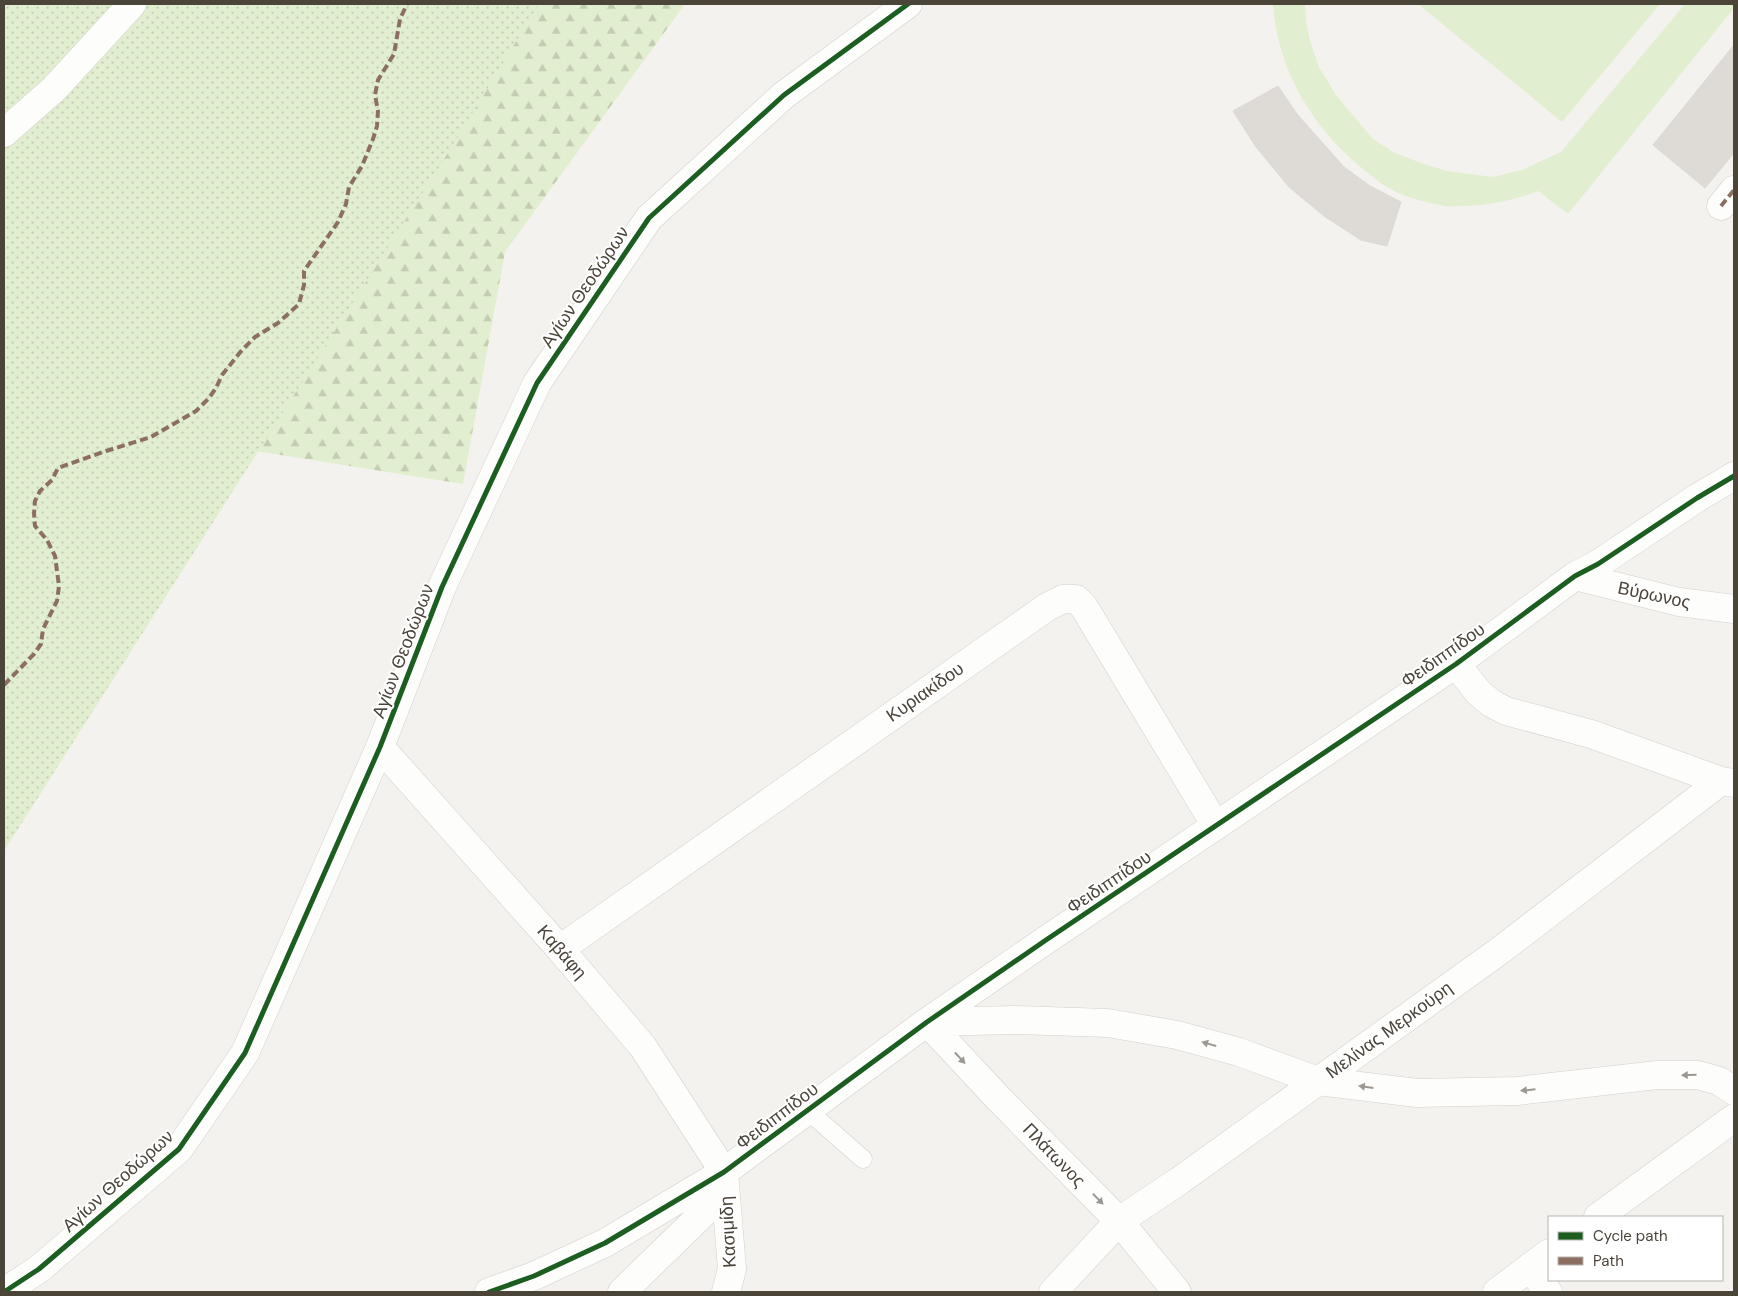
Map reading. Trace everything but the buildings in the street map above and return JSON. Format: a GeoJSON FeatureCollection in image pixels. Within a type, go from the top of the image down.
{"type":"FeatureCollection","features":[{"type":"Feature","properties":{"kind":"street"},"geometry":{"type":"LineString","coordinates":[[4,133],[54,89],[132,4]]}},
{"type":"Feature","properties":{"kind":"street","name":"Αγίων Θεοδώρων"},"geometry":{"type":"LineString","coordinates":[[4,1292],[39,1269],[179,1149],[245,1053],[380,747],[442,587],[537,383],[649,218],[784,94],[908,4]]}},
{"type":"Feature","properties":{"kind":"street","name":"Φειδιππίδου"},"geometry":{"type":"LineString","coordinates":[[489,1292],[534,1276],[605,1243],[725,1182],[807,1110],[927,1022],[1054,934],[1456,664],[1575,576],[1598,564],[1697,498],[1734,476]]}},
{"type":"Feature","properties":{"kind":"street","name":"Βύρωνος"},"geometry":{"type":"LineString","coordinates":[[1575,576],[1679,602],[1734,609]]}},
{"type":"Feature","properties":{"kind":"street","name":"Κυριακίδου"},"geometry":{"type":"LineString","coordinates":[[560,949],[1047,607],[1063,599],[1076,599],[1084,607],[1216,826]]}},
{"type":"Feature","properties":{"kind":"street"},"geometry":{"type":"LineString","coordinates":[[1456,664],[1478,692],[1491,703],[1506,711],[1592,734],[1728,782]]}},
{"type":"Feature","properties":{"kind":"street","name":"Καβάφη"},"geometry":{"type":"LineString","coordinates":[[380,747],[560,949],[643,1047],[725,1182]]}},
{"type":"Feature","properties":{"kind":"street","name":"Μελίνας Μερκούρη"},"geometry":{"type":"LineString","coordinates":[[1053,1292],[1119,1221],[1179,1181],[1498,952],[1728,782]]}},
{"type":"Feature","properties":{"kind":"street"},"geometry":{"type":"LineString","coordinates":[[927,1022],[1015,1020],[1108,1023],[1177,1035],[1239,1052],[1318,1080],[1417,1093],[1517,1091],[1657,1075],[1698,1075],[1719,1081],[1734,1090]]}},
{"type":"Feature","properties":{"kind":"street","name":"Πλάτωνος"},"geometry":{"type":"LineString","coordinates":[[927,1022],[999,1099],[1119,1221],[1177,1292]]}},
{"type":"Feature","properties":{"kind":"street"},"geometry":{"type":"LineString","coordinates":[[1599,1216],[1734,1118]]}},
{"type":"Feature","properties":{"kind":"street"},"geometry":{"type":"LineString","coordinates":[[622,1292],[725,1182]]}},
{"type":"Feature","properties":{"kind":"street","name":"Κασιμίδη"},"geometry":{"type":"LineString","coordinates":[[725,1182],[732,1270],[726,1292]]}},
{"type":"Feature","properties":{"kind":"street"},"geometry":{"type":"LineString","coordinates":[[1497,1292],[1540,1260],[1548,1292]]}},
{"type":"Feature","properties":{"kind":"lane"},"geometry":{"type":"LineString","coordinates":[[807,1110],[863,1159]]}},
{"type":"Feature","properties":{"kind":"green space"},"geometry":{"type":"Polygon","coordinates":[[[4,4],[539,4],[446,156],[4,851],[4,4]]]}},
{"type":"Feature","properties":{"kind":"green space"},"geometry":{"type":"Polygon","coordinates":[[[52,4],[685,4],[505,252],[463,484],[181,439],[52,4]]]}},
{"type":"Feature","properties":{"kind":"green space"},"geometry":{"type":"Polygon","coordinates":[[[1273,4],[1305,4],[1310,41],[1319,67],[1336,95],[1373,139],[1395,153],[1424,164],[1447,171],[1493,177],[1522,170],[1561,152],[1685,4],[1734,4],[1734,8],[1568,214],[1538,191],[1493,203],[1447,206],[1403,195],[1375,179],[1345,153],[1328,135],[1301,96],[1282,52],[1273,4]]]}},
{"type":"Feature","properties":{"kind":"green space"},"geometry":{"type":"Polygon","coordinates":[[[1418,4],[1660,4],[1562,122],[1418,4]]]}},
{"type":"Feature","properties":{"kind":"marked path"},"geometry":{"type":"LineString","coordinates":[[4,685],[34,654],[41,644],[43,629],[57,601],[59,586],[55,556],[47,540],[35,526],[35,501],[40,491],[52,480],[58,468],[151,437],[196,411],[209,398],[222,375],[242,350],[255,337],[278,323],[299,304],[304,285],[304,271],[338,222],[346,204],[349,187],[362,166],[373,139],[377,126],[378,111],[375,95],[378,80],[394,54],[400,19],[407,4]]}},
{"type":"Feature","properties":{"kind":"marked path"},"geometry":{"type":"LineString","coordinates":[[1721,206],[1734,190]]}},
{"type":"Feature","properties":{"kind":"cycle path"},"geometry":{"type":"LineString","coordinates":[[4,1292],[39,1269],[179,1149],[245,1053],[380,747],[442,587],[537,383],[649,218],[784,95],[908,4]]}},
{"type":"Feature","properties":{"kind":"cycle path"},"geometry":{"type":"LineString","coordinates":[[489,1292],[534,1276],[605,1243],[724,1172],[927,1022],[1456,664],[1575,576],[1598,564],[1697,498],[1734,476]]}}]}
